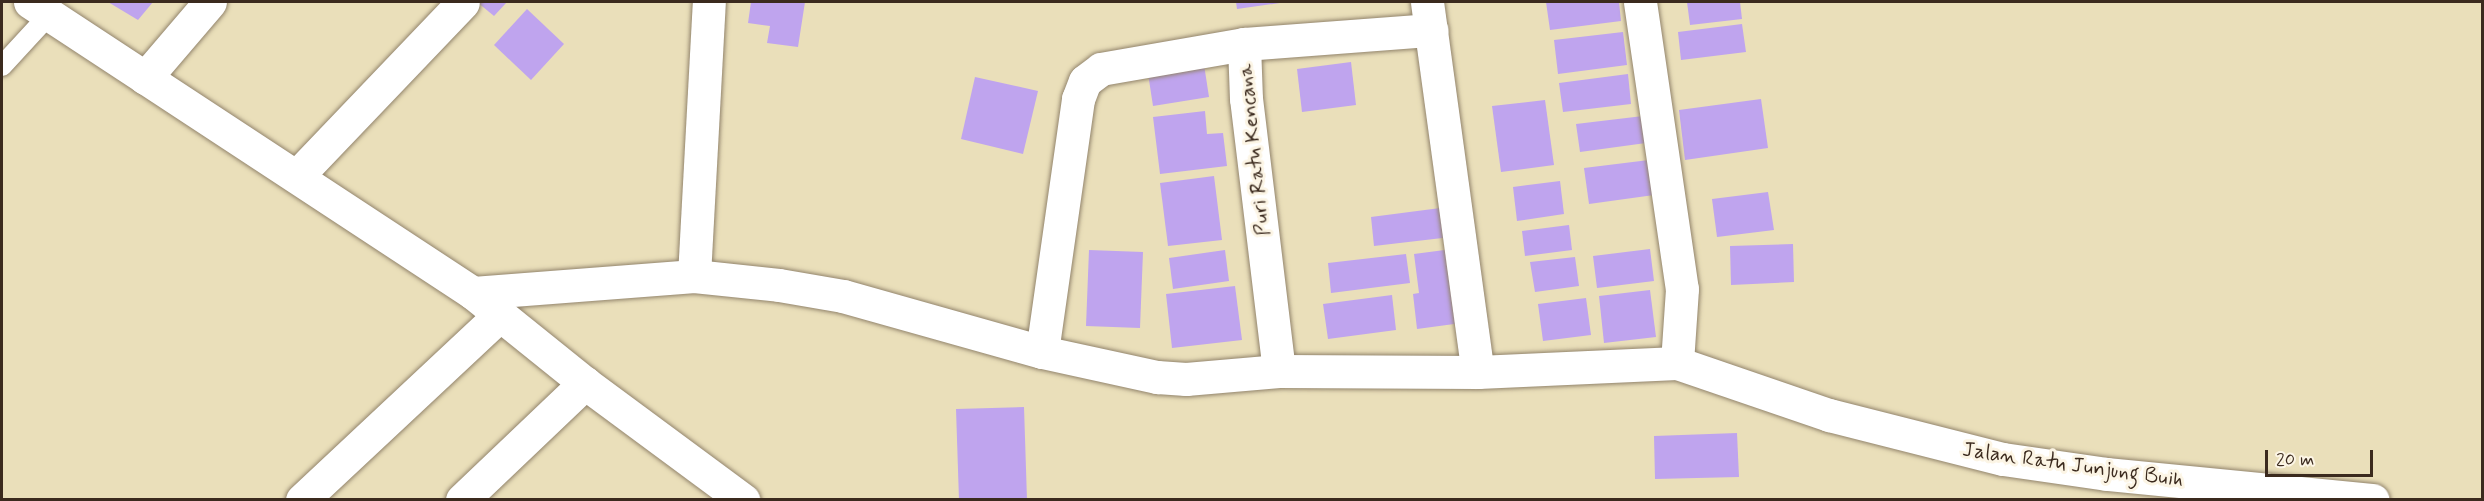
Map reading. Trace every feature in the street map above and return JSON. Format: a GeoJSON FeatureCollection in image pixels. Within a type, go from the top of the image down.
{"type":"FeatureCollection","features":[{"type":"Feature","properties":{"kind":"street"},"geometry":{"type":"LineString","coordinates":[[145,78],[210,2]]}},
{"type":"Feature","properties":{"kind":"street"},"geometry":{"type":"LineString","coordinates":[[297,176],[463,2]]}},
{"type":"Feature","properties":{"kind":"street"},"geometry":{"type":"LineString","coordinates":[[694,276],[709,2]]}},
{"type":"Feature","properties":{"kind":"street"},"geometry":{"type":"LineString","coordinates":[[472,293],[694,276],[843,296],[1042,352],[1157,377],[1186,379],[1280,371],[1478,372],[1677,363],[1682,289],[1640,2]]}},
{"type":"Feature","properties":{"kind":"street"},"geometry":{"type":"LineString","coordinates":[[39,8],[472,293],[585,383],[743,500]]}},
{"type":"Feature","properties":{"kind":"street","name":"Puri Ratu Kencana"},"geometry":{"type":"LineString","coordinates":[[1280,371],[1246,99],[1244,44],[1429,16],[1478,372]]}},
{"type":"Feature","properties":{"kind":"street"},"geometry":{"type":"LineString","coordinates":[[1042,352],[1078,99],[1085,81],[1101,69],[1244,44]]}},
{"type":"Feature","properties":{"kind":"street"},"geometry":{"type":"LineString","coordinates":[[302,500],[500,315]]}},
{"type":"Feature","properties":{"kind":"street","name":"Jalan Ratu Junjung Buih"},"geometry":{"type":"LineString","coordinates":[[1677,363],[1829,415],[2003,459],[2107,474],[2373,500]]}},
{"type":"Feature","properties":{"kind":"street"},"geometry":{"type":"LineString","coordinates":[[462,500],[585,383]]}},
{"type":"Feature","properties":{"kind":"lane"},"geometry":{"type":"LineString","coordinates":[[2,66],[39,8]]}},
{"type":"Feature","properties":{"kind":"building"},"geometry":{"type":"Polygon","coordinates":[[[108,2],[153,2],[138,20],[108,2]]]}},
{"type":"Feature","properties":{"kind":"building"},"geometry":{"type":"Polygon","coordinates":[[[477,2],[507,2],[494,16],[477,2]]]}},
{"type":"Feature","properties":{"kind":"building"},"geometry":{"type":"Polygon","coordinates":[[[751,2],[805,2],[798,47],[767,43],[770,26],[748,23],[751,2]]]}},
{"type":"Feature","properties":{"kind":"building"},"geometry":{"type":"Polygon","coordinates":[[[1236,2],[1280,2],[1280,3],[1237,9],[1236,2]]]}},
{"type":"Feature","properties":{"kind":"building"},"geometry":{"type":"Polygon","coordinates":[[[1546,2],[1619,2],[1621,21],[1550,30],[1546,2]]]}},
{"type":"Feature","properties":{"kind":"building"},"geometry":{"type":"Polygon","coordinates":[[[1687,2],[1740,2],[1742,19],[1690,25],[1687,2]]]}},
{"type":"Feature","properties":{"kind":"building"},"geometry":{"type":"Polygon","coordinates":[[[527,9],[564,44],[531,80],[494,45],[527,9]]]}},
{"type":"Feature","properties":{"kind":"building"},"geometry":{"type":"Polygon","coordinates":[[[1742,24],[1746,52],[1681,60],[1678,32],[1742,24]]]}},
{"type":"Feature","properties":{"kind":"building"},"geometry":{"type":"Polygon","coordinates":[[[1623,32],[1627,65],[1558,74],[1554,40],[1623,32]]]}},
{"type":"Feature","properties":{"kind":"building"},"geometry":{"type":"Polygon","coordinates":[[[1203,58],[1209,97],[1153,106],[1147,67],[1203,58]]]}},
{"type":"Feature","properties":{"kind":"building"},"geometry":{"type":"Polygon","coordinates":[[[1351,62],[1356,105],[1302,112],[1297,69],[1351,62]]]}},
{"type":"Feature","properties":{"kind":"building"},"geometry":{"type":"Polygon","coordinates":[[[1628,74],[1631,104],[1563,112],[1559,83],[1628,74]]]}},
{"type":"Feature","properties":{"kind":"building"},"geometry":{"type":"Polygon","coordinates":[[[975,77],[1038,91],[1023,154],[961,139],[975,77]]]}},
{"type":"Feature","properties":{"kind":"building"},"geometry":{"type":"Polygon","coordinates":[[[1761,99],[1768,148],[1685,160],[1679,110],[1761,99]]]}},
{"type":"Feature","properties":{"kind":"building"},"geometry":{"type":"Polygon","coordinates":[[[1545,100],[1554,165],[1501,172],[1492,106],[1545,100]]]}},
{"type":"Feature","properties":{"kind":"building"},"geometry":{"type":"Polygon","coordinates":[[[1205,111],[1207,134],[1223,133],[1227,166],[1160,174],[1153,117],[1205,111]]]}},
{"type":"Feature","properties":{"kind":"building"},"geometry":{"type":"Polygon","coordinates":[[[1643,116],[1646,143],[1580,152],[1576,124],[1643,116]]]}},
{"type":"Feature","properties":{"kind":"building"},"geometry":{"type":"Polygon","coordinates":[[[1649,160],[1654,195],[1589,204],[1584,168],[1649,160]]]}},
{"type":"Feature","properties":{"kind":"building"},"geometry":{"type":"Polygon","coordinates":[[[1214,176],[1222,240],[1168,246],[1160,183],[1214,176]]]}},
{"type":"Feature","properties":{"kind":"building"},"geometry":{"type":"Polygon","coordinates":[[[1560,181],[1564,214],[1517,221],[1513,187],[1560,181]]]}},
{"type":"Feature","properties":{"kind":"building"},"geometry":{"type":"Polygon","coordinates":[[[1768,192],[1774,230],[1717,237],[1712,199],[1768,192]]]}},
{"type":"Feature","properties":{"kind":"building"},"geometry":{"type":"Polygon","coordinates":[[[1448,207],[1451,237],[1374,246],[1371,217],[1448,207]]]}},
{"type":"Feature","properties":{"kind":"building"},"geometry":{"type":"Polygon","coordinates":[[[1569,225],[1572,250],[1525,256],[1522,231],[1569,225]]]}},
{"type":"Feature","properties":{"kind":"building"},"geometry":{"type":"Polygon","coordinates":[[[1793,244],[1794,282],[1731,285],[1730,246],[1793,244]]]}},
{"type":"Feature","properties":{"kind":"building"},"geometry":{"type":"Polygon","coordinates":[[[1460,248],[1469,322],[1417,329],[1413,294],[1419,293],[1414,254],[1460,248]]]}},
{"type":"Feature","properties":{"kind":"building"},"geometry":{"type":"Polygon","coordinates":[[[1650,249],[1654,281],[1597,288],[1593,256],[1650,249]]]}},
{"type":"Feature","properties":{"kind":"building"},"geometry":{"type":"Polygon","coordinates":[[[1089,250],[1143,252],[1140,328],[1086,326],[1089,250]]]}},
{"type":"Feature","properties":{"kind":"building"},"geometry":{"type":"Polygon","coordinates":[[[1225,250],[1229,281],[1173,289],[1169,258],[1225,250]]]}},
{"type":"Feature","properties":{"kind":"building"},"geometry":{"type":"Polygon","coordinates":[[[1406,254],[1410,283],[1331,293],[1328,263],[1406,254]]]}},
{"type":"Feature","properties":{"kind":"building"},"geometry":{"type":"Polygon","coordinates":[[[1575,257],[1579,286],[1535,292],[1530,262],[1575,257]]]}},
{"type":"Feature","properties":{"kind":"building"},"geometry":{"type":"Polygon","coordinates":[[[1235,286],[1242,340],[1172,348],[1166,294],[1235,286]]]}},
{"type":"Feature","properties":{"kind":"building"},"geometry":{"type":"Polygon","coordinates":[[[1650,290],[1656,337],[1604,343],[1599,296],[1650,290]]]}},
{"type":"Feature","properties":{"kind":"building"},"geometry":{"type":"Polygon","coordinates":[[[1392,295],[1396,330],[1328,339],[1323,304],[1392,295]]]}},
{"type":"Feature","properties":{"kind":"building"},"geometry":{"type":"Polygon","coordinates":[[[1586,298],[1591,335],[1543,341],[1538,304],[1586,298]]]}},
{"type":"Feature","properties":{"kind":"building"},"geometry":{"type":"Polygon","coordinates":[[[1024,407],[1027,500],[959,500],[956,409],[1024,407]]]}},
{"type":"Feature","properties":{"kind":"building"},"geometry":{"type":"Polygon","coordinates":[[[1737,433],[1739,477],[1655,479],[1654,436],[1737,433]]]}}]}
